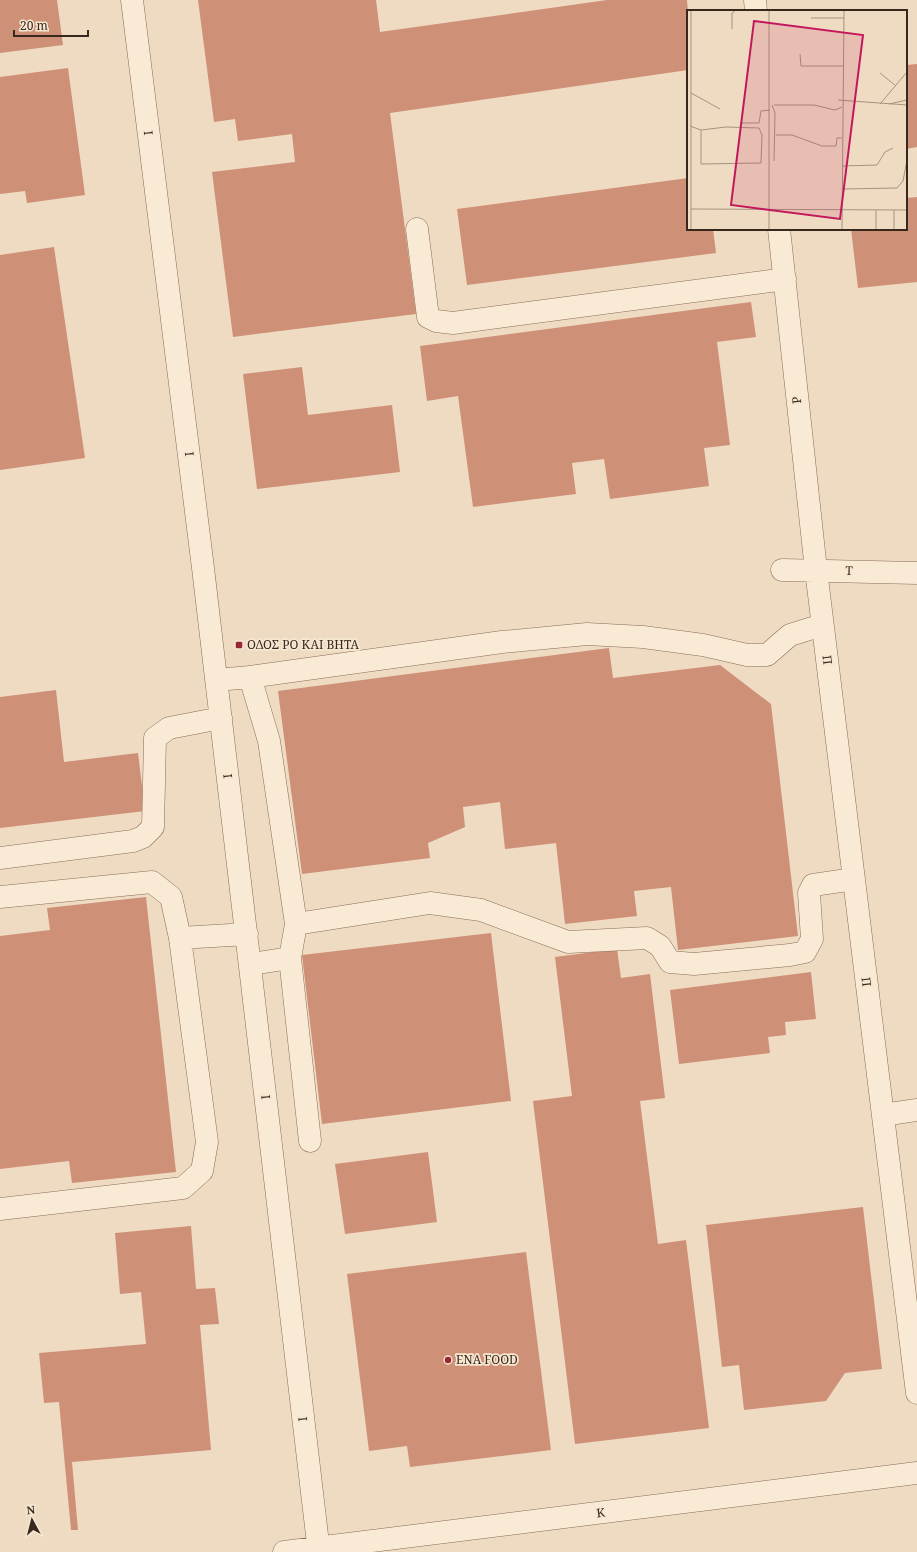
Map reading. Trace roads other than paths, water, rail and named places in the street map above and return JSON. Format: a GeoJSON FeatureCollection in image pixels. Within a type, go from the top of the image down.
{"type":"FeatureCollection","features":[{"type":"Feature","properties":{"kind":"street","name":"Ι"},"geometry":{"type":"LineString","coordinates":[[132,0],[217,680],[318,1550]]}},
{"type":"Feature","properties":{"kind":"street"},"geometry":{"type":"LineString","coordinates":[[755,0],[756,10]]}},
{"type":"Feature","properties":{"kind":"street"},"geometry":{"type":"LineString","coordinates":[[417,229],[428,317],[436,321],[453,323],[784,278]]}},
{"type":"Feature","properties":{"kind":"street","name":"Ρ"},"geometry":{"type":"LineString","coordinates":[[779,230],[816,570]]}},
{"type":"Feature","properties":{"kind":"street","name":"Τ"},"geometry":{"type":"LineString","coordinates":[[782,570],[917,573]]}},
{"type":"Feature","properties":{"kind":"street","name":"Π"},"geometry":{"type":"LineString","coordinates":[[816,570],[883,1115],[912,1304],[917,1393]]}},
{"type":"Feature","properties":{"kind":"street"},"geometry":{"type":"LineString","coordinates":[[217,680],[250,677],[502,642],[587,634],[644,637],[703,645],[747,655],[767,654],[790,635],[822,626]]}},
{"type":"Feature","properties":{"kind":"street"},"geometry":{"type":"LineString","coordinates":[[250,677],[269,741],[296,924],[290,958],[310,1141]]}},
{"type":"Feature","properties":{"kind":"street"},"geometry":{"type":"LineString","coordinates":[[0,858],[133,841],[143,837],[154,827],[155,738],[169,728],[221,718]]}},
{"type":"Feature","properties":{"kind":"street"},"geometry":{"type":"LineString","coordinates":[[296,924],[430,903],[481,910],[568,942],[647,938],[660,946],[670,962],[694,964],[790,955],[806,952],[812,939],[809,893],[813,884],[854,880]]}},
{"type":"Feature","properties":{"kind":"street"},"geometry":{"type":"LineString","coordinates":[[0,897],[152,882],[171,897],[180,938],[207,1142],[202,1171],[183,1188],[0,1209]]}},
{"type":"Feature","properties":{"kind":"street"},"geometry":{"type":"LineString","coordinates":[[180,938],[247,934]]}},
{"type":"Feature","properties":{"kind":"street"},"geometry":{"type":"LineString","coordinates":[[251,964],[290,958]]}},
{"type":"Feature","properties":{"kind":"street"},"geometry":{"type":"LineString","coordinates":[[883,1115],[917,1110]]}},
{"type":"Feature","properties":{"kind":"street","name":"Κ"},"geometry":{"type":"LineString","coordinates":[[284,1552],[318,1550],[917,1473]]}},
{"type":"Feature","properties":{"kind":"place","name":"ΟΔΟΣ ΡΟ ΚΑΙ ΒΗΤΑ"},"geometry":{"type":"Point","coordinates":[239,645]}},
{"type":"Feature","properties":{"kind":"place","name":"ENA FOOD"},"geometry":{"type":"Point","coordinates":[448,1360]}}]}
